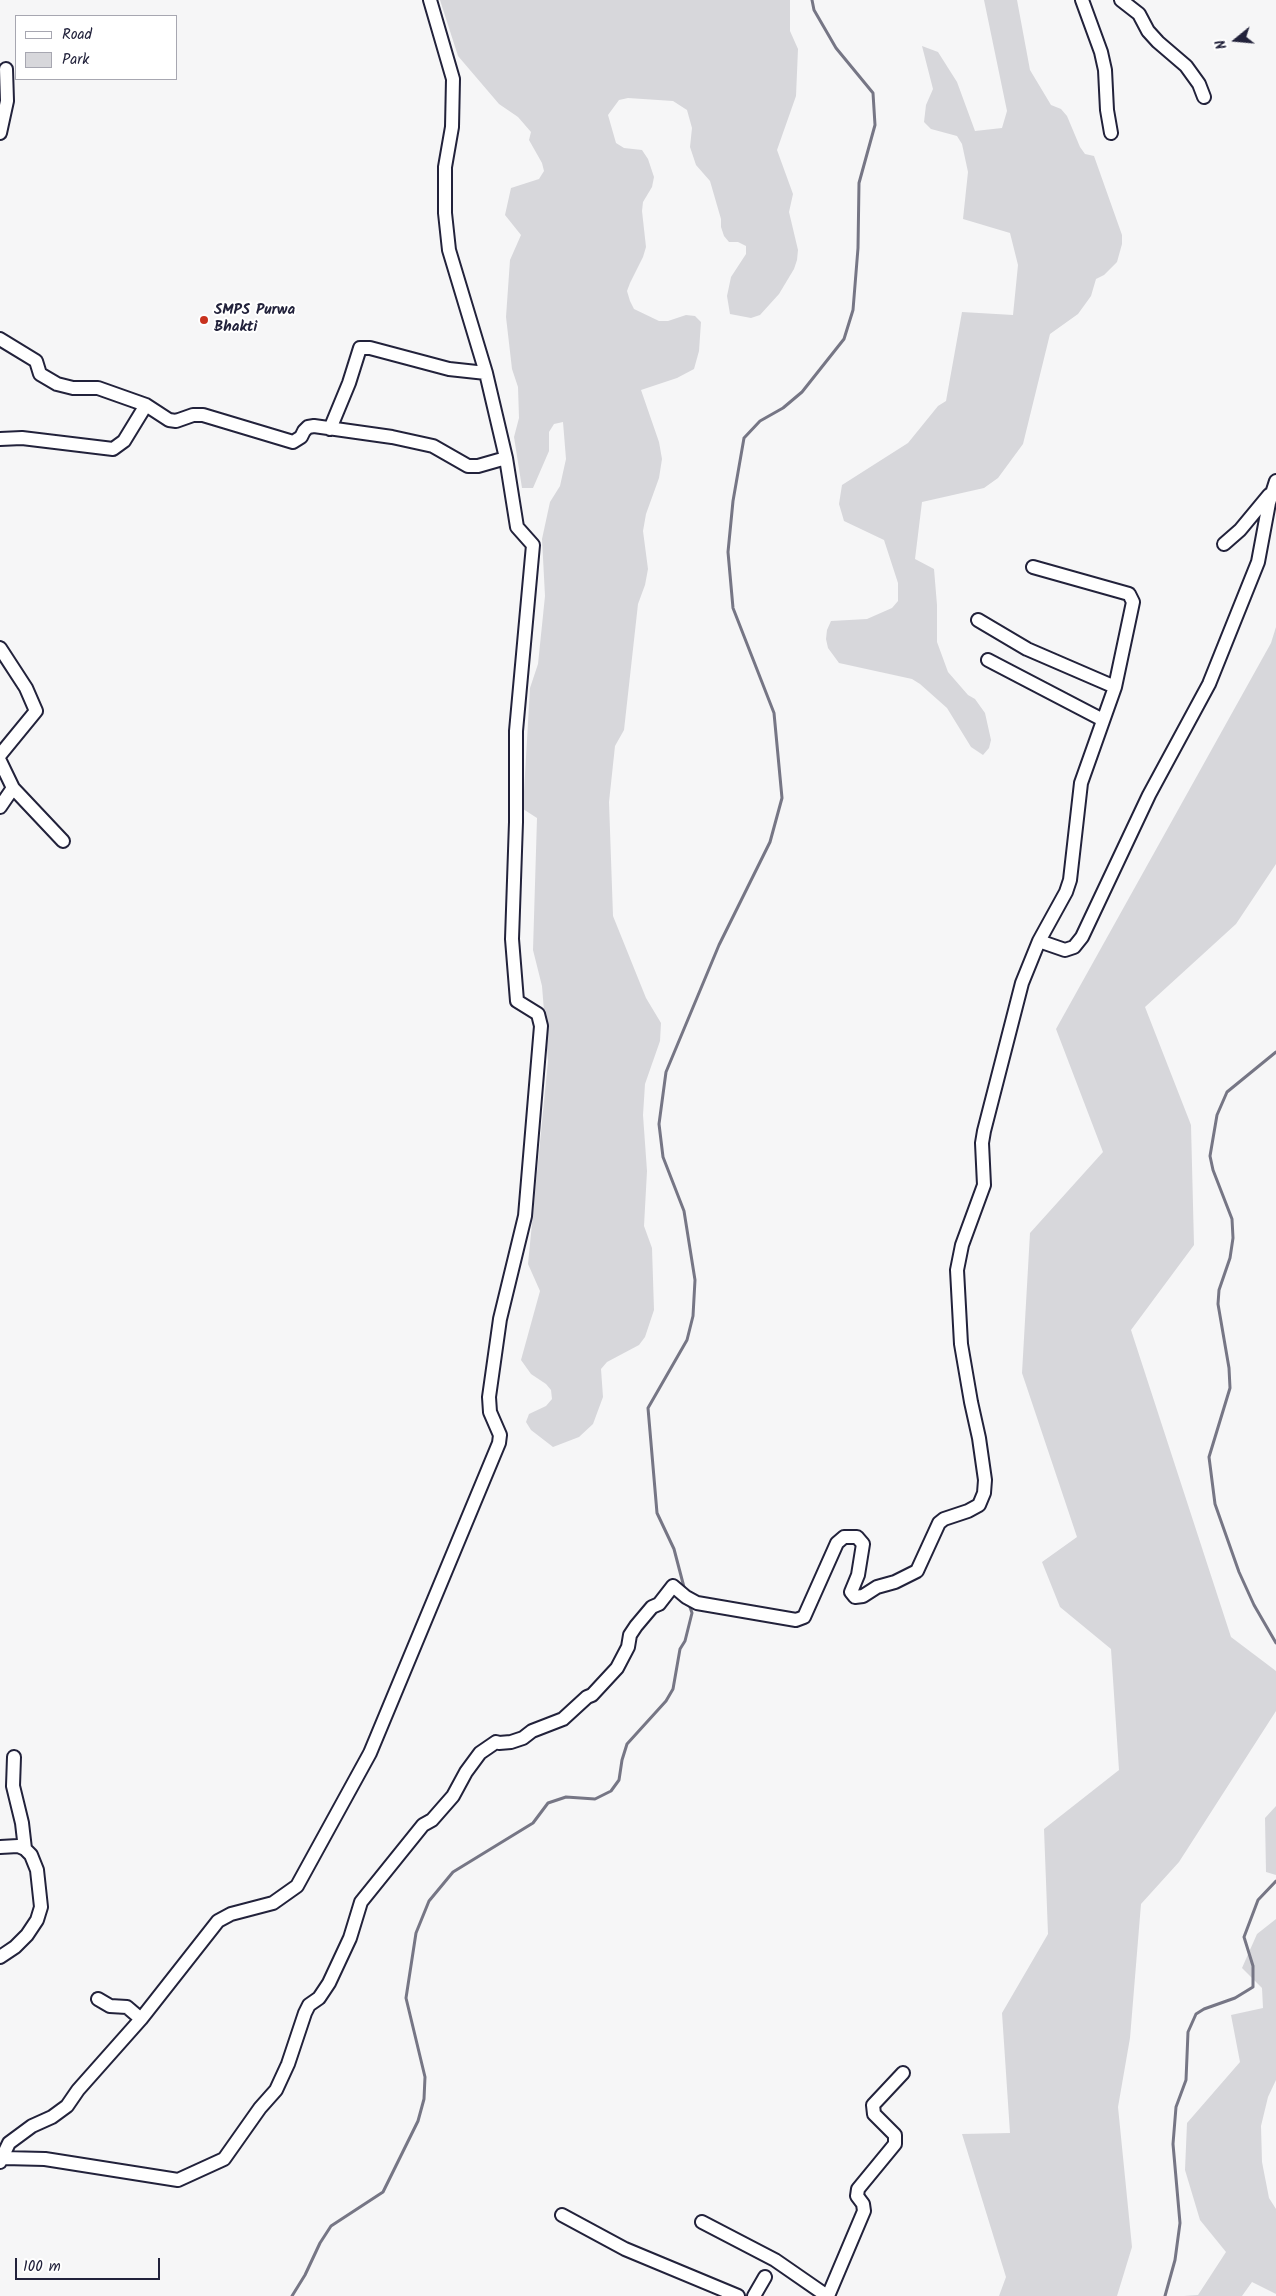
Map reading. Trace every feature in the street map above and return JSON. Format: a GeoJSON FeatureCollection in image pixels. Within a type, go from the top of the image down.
{"type":"FeatureCollection","features":[{"type":"Feature","properties":{"kind":"street"},"geometry":{"type":"LineString","coordinates":[[430,0],[453,79],[452,127],[445,167],[445,213],[449,250],[486,373],[506,458],[518,530],[531,541],[533,548],[516,731],[512,957],[518,1001],[536,1012],[541,1021],[525,1216],[500,1319],[489,1397],[490,1412],[500,1435],[499,1443],[370,1753],[297,1886],[273,1903],[224,1917],[141,2019],[78,2090],[67,2106],[52,2117],[32,2126],[10,2143],[2,2160],[45,2159],[178,2180],[224,2159],[260,2108],[276,2090],[288,2064],[308,2006],[319,1998],[329,1984],[350,1938],[359,1914],[361,1902],[423,1826],[432,1820],[453,1796],[466,1772],[480,1753],[496,1742],[517,1740],[532,1730],[563,1719],[587,1697],[592,1695],[616,1668],[628,1646],[630,1635],[636,1626],[652,1607],[659,1604],[673,1586],[686,1598],[697,1603],[796,1620],[804,1617],[837,1543],[844,1537],[857,1537],[862,1544],[858,1575],[851,1592],[855,1598],[917,1571],[939,1523],[944,1519],[968,1511],[978,1505],[984,1493],[985,1480],[980,1438],[971,1402],[961,1344],[956,1284],[957,1270],[962,1245],[984,1185],[982,1143],[984,1131],[1022,983],[1039,941],[1066,892],[1070,880],[1078,799],[1089,758],[1115,688],[1133,602],[1129,594],[1033,566]]}},
{"type":"Feature","properties":{"kind":"street"},"geometry":{"type":"LineString","coordinates":[[1082,0],[1101,52],[1105,70],[1107,110],[1111,133]]}},
{"type":"Feature","properties":{"kind":"street"},"geometry":{"type":"LineString","coordinates":[[1121,0],[1139,14],[1148,31],[1158,42],[1186,66],[1199,84],[1204,97]]}},
{"type":"Feature","properties":{"kind":"street"},"geometry":{"type":"LineString","coordinates":[[0,133],[7,101],[6,69]]}},
{"type":"Feature","properties":{"kind":"street"},"geometry":{"type":"LineString","coordinates":[[0,339],[36,361],[40,374],[57,384],[73,388],[98,388],[146,405],[170,420],[176,421],[193,415],[203,415],[293,442],[301,437],[308,427],[392,436],[433,446],[468,466],[478,466],[506,458]]}},
{"type":"Feature","properties":{"kind":"street"},"geometry":{"type":"LineString","coordinates":[[330,429],[349,383],[360,348],[370,348],[449,369],[486,373]]}},
{"type":"Feature","properties":{"kind":"street"},"geometry":{"type":"LineString","coordinates":[[0,439],[22,438],[113,449],[124,441],[146,405]]}},
{"type":"Feature","properties":{"kind":"street"},"geometry":{"type":"LineString","coordinates":[[1224,544],[1240,530],[1274,487]]}},
{"type":"Feature","properties":{"kind":"street"},"geometry":{"type":"LineString","coordinates":[[1039,941],[1065,950],[1074,947],[1082,937],[1149,795],[1205,692],[1258,562],[1274,487]]}},
{"type":"Feature","properties":{"kind":"street"},"geometry":{"type":"LineString","coordinates":[[978,620],[1027,649],[1115,688]]}},
{"type":"Feature","properties":{"kind":"street"},"geometry":{"type":"LineString","coordinates":[[0,648],[26,688],[36,711],[0,755]]}},
{"type":"Feature","properties":{"kind":"street"},"geometry":{"type":"LineString","coordinates":[[988,660],[1102,720]]}},
{"type":"Feature","properties":{"kind":"street"},"geometry":{"type":"LineString","coordinates":[[0,761],[13,788],[63,841]]}},
{"type":"Feature","properties":{"kind":"street"},"geometry":{"type":"LineString","coordinates":[[0,806],[13,788]]}},
{"type":"Feature","properties":{"kind":"street"},"geometry":{"type":"LineString","coordinates":[[14,1757],[13,1786],[22,1823],[25,1849]]}},
{"type":"Feature","properties":{"kind":"street"},"geometry":{"type":"LineString","coordinates":[[0,1847],[18,1846],[25,1849],[31,1855],[37,1870],[41,1907],[27,1935],[15,1947],[0,1957]]}},
{"type":"Feature","properties":{"kind":"street"},"geometry":{"type":"LineString","coordinates":[[98,1999],[110,2006],[127,2007],[141,2019]]}},
{"type":"Feature","properties":{"kind":"street"},"geometry":{"type":"LineString","coordinates":[[702,2222],[775,2260],[828,2296],[864,2212],[863,2204],[857,2196],[858,2189],[895,2144],[894,2135],[874,2114],[873,2105],[903,2072]]}},
{"type":"Feature","properties":{"kind":"street"},"geometry":{"type":"LineString","coordinates":[[562,2216],[625,2248],[738,2296]]}},
{"type":"Feature","properties":{"kind":"street"},"geometry":{"type":"LineString","coordinates":[[754,2296],[765,2277]]}},
{"type":"Feature","properties":{"kind":"green space"},"geometry":{"type":"Polygon","coordinates":[[[440,0],[790,0],[790,31],[798,49],[796,96],[777,150],[793,194],[789,212],[798,250],[797,260],[794,269],[779,294],[760,315],[751,318],[730,314],[727,296],[731,277],[746,254],[746,246],[738,242],[729,242],[724,236],[710,181],[696,165],[690,147],[692,128],[687,110],[673,101],[628,98],[619,100],[608,115],[616,143],[624,148],[642,150],[648,159],[654,177],[652,187],[643,202],[642,211],[646,247],[627,291],[630,301],[634,309],[659,321],[668,321],[686,315],[695,316],[701,322],[699,351],[694,369],[677,378],[641,390],[659,442],[662,459],[659,478],[646,514],[643,531],[648,569],[645,585],[638,604],[624,730],[615,746],[609,802],[613,916],[646,998],[661,1023],[660,1041],[645,1084],[643,1115],[647,1171],[644,1226],[652,1248],[654,1310],[645,1337],[639,1345],[607,1362],[601,1369],[603,1397],[593,1424],[579,1437],[553,1447],[531,1430],[526,1422],[529,1414],[546,1406],[552,1399],[551,1390],[546,1384],[531,1374],[521,1360],[540,1291],[528,1264],[548,1061],[542,986],[533,950],[537,818],[523,809],[530,688],[538,664],[545,596],[542,539],[550,502],[560,486],[566,459],[563,422],[554,424],[549,432],[549,451],[533,488],[522,488],[514,437],[519,418],[518,387],[512,369],[506,317],[510,260],[521,235],[505,215],[511,188],[539,179],[544,171],[542,163],[529,140],[531,132],[518,117],[499,104],[458,56],[440,0]]]}},
{"type":"Feature","properties":{"kind":"green space"},"geometry":{"type":"Polygon","coordinates":[[[984,0],[1017,0],[1030,70],[1051,105],[1061,109],[1067,116],[1080,147],[1085,154],[1094,156],[1122,235],[1122,244],[1117,262],[1104,275],[1096,279],[1091,296],[1078,314],[1050,334],[1023,444],[998,478],[984,488],[922,502],[915,559],[934,569],[937,605],[937,642],[948,672],[968,695],[975,699],[985,713],[991,740],[989,748],[983,755],[971,747],[947,708],[920,684],[912,679],[839,663],[828,648],[826,639],[831,621],[867,619],[892,608],[898,601],[898,583],[884,540],[844,521],[839,504],[842,485],[908,443],[938,406],[946,401],[962,312],[1013,315],[1018,265],[1010,233],[963,219],[968,172],[962,144],[957,136],[931,129],[924,122],[926,105],[933,89],[922,46],[938,52],[957,82],[975,131],[1002,128],[1007,111],[984,0]]]}},
{"type":"Feature","properties":{"kind":"green space"},"geometry":{"type":"Polygon","coordinates":[[[1276,627],[1276,864],[1236,924],[1145,1007],[1191,1125],[1194,1245],[1131,1330],[1231,1637],[1276,1671],[1276,1711],[1179,1862],[1141,1904],[1130,2038],[1118,2107],[1132,2247],[1117,2296],[999,2296],[1006,2277],[962,2134],[1010,2133],[1002,2013],[1048,1934],[1044,1829],[1119,1770],[1111,1649],[1060,1607],[1042,1562],[1077,1537],[1022,1373],[1030,1233],[1103,1152],[1056,1029],[1271,643],[1276,627]]]}},
{"type":"Feature","properties":{"kind":"green space"},"geometry":{"type":"Polygon","coordinates":[[[1276,1806],[1276,1875],[1266,1872],[1265,1818],[1276,1806]]]}},
{"type":"Feature","properties":{"kind":"green space"},"geometry":{"type":"Polygon","coordinates":[[[1276,1919],[1276,2080],[1268,2097],[1261,2126],[1262,2162],[1269,2198],[1276,2209],[1276,2294],[1252,2282],[1242,2296],[1184,2296],[1198,2295],[1226,2252],[1200,2220],[1185,2170],[1187,2123],[1240,2062],[1231,2015],[1263,2008],[1262,1988],[1242,1968],[1257,1934],[1276,1919]]]}},
{"type":"Feature","properties":{"kind":"waterway"},"geometry":{"type":"LineString","coordinates":[[685,1591],[674,1549],[657,1513],[648,1408],[687,1340],[693,1316],[695,1280],[684,1211],[663,1157],[659,1124],[666,1072],[719,945],[770,842],[782,798],[774,713],[733,608],[728,552],[733,501],[744,438],[760,421],[783,408],[802,392],[844,339],[853,310],[858,248],[859,183],[875,125],[873,93],[836,48],[814,10],[812,0]]}},
{"type":"Feature","properties":{"kind":"waterway"},"geometry":{"type":"LineString","coordinates":[[1276,1052],[1227,1092],[1217,1115],[1210,1156],[1213,1170],[1232,1219],[1233,1238],[1230,1258],[1219,1290],[1218,1304],[1229,1368],[1230,1388],[1209,1457],[1215,1504],[1239,1572],[1254,1605],[1276,1643]]}},
{"type":"Feature","properties":{"kind":"waterway"},"geometry":{"type":"LineString","coordinates":[[292,2296],[331,2226],[383,2192],[418,2121],[424,2099],[425,2077],[406,1998],[416,1933],[429,1901],[453,1872],[533,1823],[548,1803],[566,1797],[595,1799],[611,1791],[619,1780],[627,1744],[666,1701],[673,1689],[680,1649],[685,1641],[692,1613],[689,1604]]}},
{"type":"Feature","properties":{"kind":"waterway"},"geometry":{"type":"LineString","coordinates":[[1165,2296],[1175,2260],[1180,2223],[1173,2144],[1176,2107],[1186,2080],[1188,2032],[1196,2014],[1204,2009],[1235,1998],[1253,1987],[1253,1966],[1244,1937],[1258,1900],[1276,1881]]}},
{"type":"Feature","properties":{"kind":"place","name":"SMPS Purwa Bhakti"},"geometry":{"type":"Point","coordinates":[204,320]}}]}
